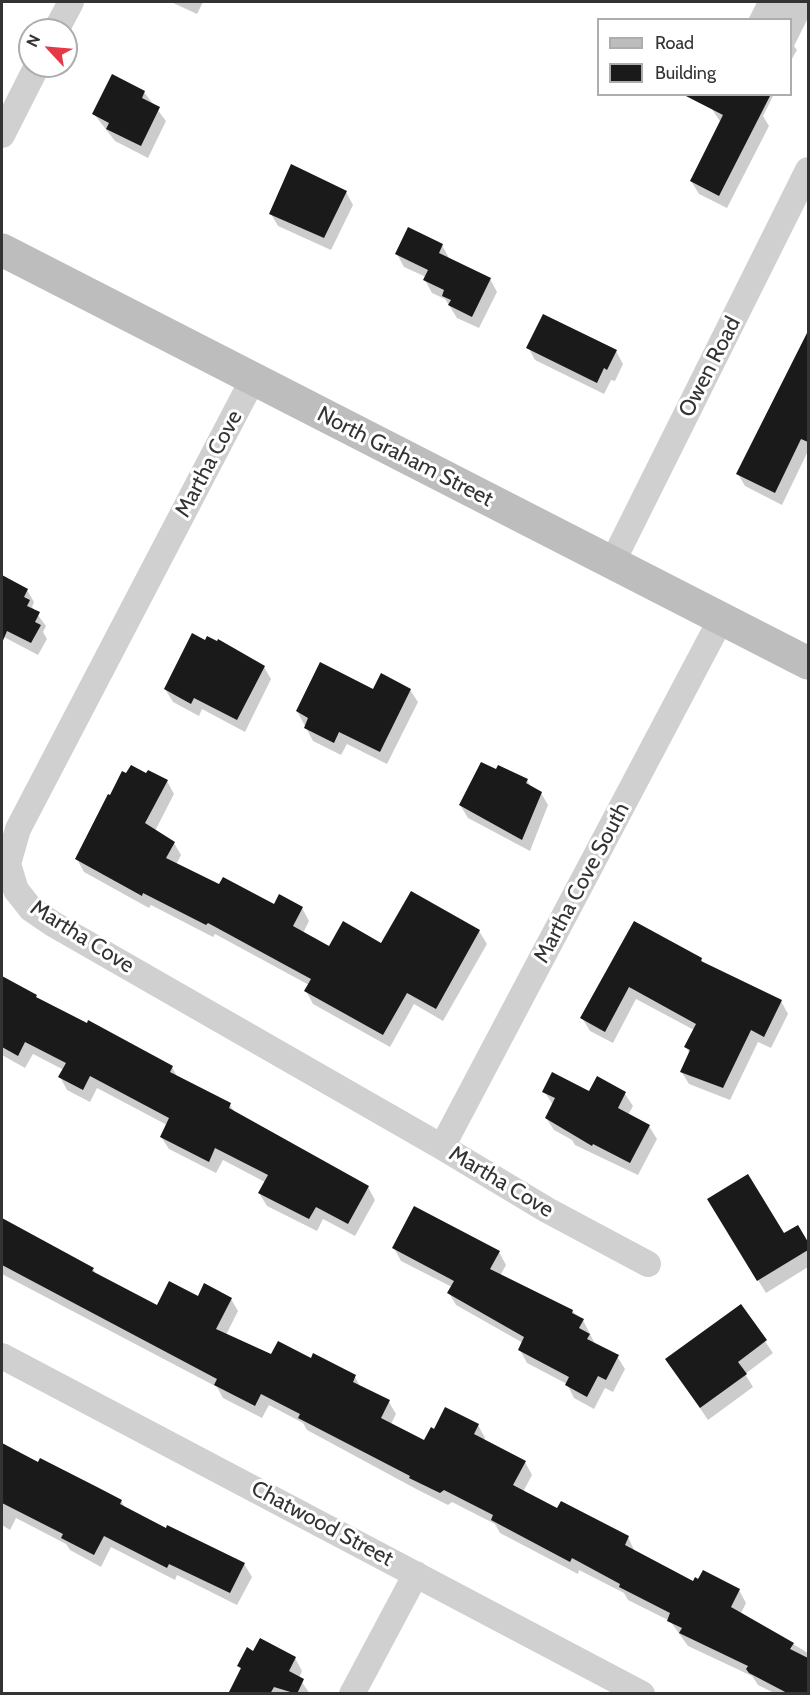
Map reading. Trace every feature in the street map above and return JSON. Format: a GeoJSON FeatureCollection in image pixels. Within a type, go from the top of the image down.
{"type":"FeatureCollection","features":[{"type":"Feature","properties":{"kind":"main road","name":"North Graham Street"},"geometry":{"type":"LineString","coordinates":[[2,250],[808,663]]}},
{"type":"Feature","properties":{"kind":"street"},"geometry":{"type":"LineString","coordinates":[[62,18],[71,2]]}},
{"type":"Feature","properties":{"kind":"street"},"geometry":{"type":"LineString","coordinates":[[2,135],[31,78]]}},
{"type":"Feature","properties":{"kind":"street","name":"Owen Road"},"geometry":{"type":"LineString","coordinates":[[612,563],[808,170]]}},
{"type":"Feature","properties":{"kind":"street","name":"Martha Cove"},"geometry":{"type":"LineString","coordinates":[[254,379],[18,829],[9,864],[11,878],[23,901],[53,924],[548,1210],[648,1264]]}},
{"type":"Feature","properties":{"kind":"street","name":"Martha Cove South"},"geometry":{"type":"LineString","coordinates":[[442,1147],[721,619]]}},
{"type":"Feature","properties":{"kind":"street","name":"Chatwood Street"},"geometry":{"type":"LineString","coordinates":[[2,1356],[642,1694]]}},
{"type":"Feature","properties":{"kind":"street"},"geometry":{"type":"LineString","coordinates":[[352,1694],[416,1574]]}},
{"type":"Feature","properties":{"kind":"building"},"geometry":{"type":"Polygon","coordinates":[[[112,74],[145,91],[142,98],[160,107],[141,146],[106,129],[109,123],[92,114],[112,74]]]}},
{"type":"Feature","properties":{"kind":"building"},"geometry":{"type":"Polygon","coordinates":[[[686,96],[770,96],[719,196],[690,181],[723,115],[686,96]]]}},
{"type":"Feature","properties":{"kind":"building"},"geometry":{"type":"Polygon","coordinates":[[[291,164],[347,191],[324,238],[269,214],[291,164]]]}},
{"type":"Feature","properties":{"kind":"building"},"geometry":{"type":"Polygon","coordinates":[[[408,227],[443,244],[439,253],[491,278],[472,317],[448,305],[451,300],[442,296],[444,290],[423,280],[428,270],[395,254],[408,227]]]}},
{"type":"Feature","properties":{"kind":"building"},"geometry":{"type":"Polygon","coordinates":[[[543,314],[617,350],[607,370],[604,368],[597,383],[526,348],[543,314]]]}},
{"type":"Feature","properties":{"kind":"building"},"geometry":{"type":"Polygon","coordinates":[[[808,331],[808,442],[801,439],[775,493],[736,474],[808,331]]]}},
{"type":"Feature","properties":{"kind":"building"},"geometry":{"type":"Polygon","coordinates":[[[2,575],[28,589],[24,597],[30,600],[27,606],[40,612],[35,622],[41,625],[31,643],[7,631],[2,643],[2,575]]]}},
{"type":"Feature","properties":{"kind":"building"},"geometry":{"type":"Polygon","coordinates":[[[192,633],[205,640],[207,636],[217,641],[218,639],[265,666],[237,720],[194,698],[191,704],[164,689],[192,633]]]}},
{"type":"Feature","properties":{"kind":"building"},"geometry":{"type":"Polygon","coordinates":[[[320,662],[373,689],[381,673],[411,689],[380,752],[339,732],[334,743],[304,728],[308,718],[296,711],[320,662]]]}},
{"type":"Feature","properties":{"kind":"building"},"geometry":{"type":"Polygon","coordinates":[[[481,762],[496,769],[498,765],[528,779],[526,783],[542,792],[522,840],[459,805],[481,762]]]}},
{"type":"Feature","properties":{"kind":"building"},"geometry":{"type":"Polygon","coordinates":[[[131,765],[168,780],[145,823],[175,842],[166,858],[219,884],[223,877],[274,904],[279,894],[303,907],[293,926],[329,946],[343,921],[381,943],[411,891],[480,930],[436,1009],[407,993],[383,1035],[304,991],[311,979],[208,923],[206,925],[143,893],[142,896],[75,859],[108,794],[110,795],[122,771],[126,773],[131,765]]]}},
{"type":"Feature","properties":{"kind":"building"},"geometry":{"type":"Polygon","coordinates":[[[634,921],[702,958],[701,961],[782,1000],[764,1037],[751,1030],[723,1088],[680,1072],[690,1050],[684,1047],[696,1024],[629,987],[605,1032],[580,1018],[634,921]]]}},
{"type":"Feature","properties":{"kind":"building"},"geometry":{"type":"Polygon","coordinates":[[[2,976],[37,995],[36,997],[87,1023],[88,1020],[173,1066],[170,1072],[231,1103],[229,1108],[369,1186],[348,1224],[316,1207],[309,1219],[258,1193],[268,1175],[215,1148],[209,1162],[160,1137],[169,1118],[90,1076],[83,1090],[58,1077],[66,1063],[25,1042],[18,1056],[2,1047],[2,976]]]}},
{"type":"Feature","properties":{"kind":"building"},"geometry":{"type":"Polygon","coordinates":[[[552,1072],[589,1091],[597,1076],[626,1092],[618,1108],[650,1125],[630,1163],[593,1144],[592,1146],[545,1118],[555,1098],[542,1092],[552,1072]]]}},
{"type":"Feature","properties":{"kind":"building"},"geometry":{"type":"Polygon","coordinates":[[[748,1174],[784,1233],[798,1225],[808,1242],[808,1250],[757,1281],[707,1199],[748,1174]]]}},
{"type":"Feature","properties":{"kind":"building"},"geometry":{"type":"Polygon","coordinates":[[[414,1206],[500,1251],[490,1269],[573,1310],[572,1313],[584,1319],[579,1328],[590,1334],[587,1339],[619,1355],[606,1380],[598,1376],[587,1397],[565,1385],[569,1377],[518,1350],[524,1337],[447,1293],[454,1281],[392,1248],[414,1206]]]}},
{"type":"Feature","properties":{"kind":"building"},"geometry":{"type":"Polygon","coordinates":[[[2,1218],[94,1268],[92,1271],[157,1305],[169,1281],[198,1296],[204,1283],[232,1298],[216,1329],[271,1354],[278,1341],[311,1358],[313,1353],[356,1375],[353,1382],[390,1400],[381,1418],[424,1440],[431,1427],[434,1429],[445,1407],[479,1424],[474,1434],[526,1461],[513,1485],[557,1508],[561,1501],[629,1536],[625,1545],[693,1581],[695,1577],[698,1579],[703,1570],[740,1589],[731,1607],[794,1643],[790,1649],[808,1658],[808,1694],[789,1694],[749,1673],[746,1669],[748,1666],[679,1633],[682,1628],[667,1621],[670,1613],[619,1587],[620,1584],[572,1558],[570,1562],[491,1520],[493,1515],[444,1490],[440,1493],[409,1478],[410,1476],[298,1418],[300,1414],[261,1394],[255,1406],[214,1385],[217,1379],[2,1265],[2,1218]]]}},
{"type":"Feature","properties":{"kind":"building"},"geometry":{"type":"Polygon","coordinates":[[[741,1304],[767,1340],[738,1362],[747,1374],[700,1408],[665,1359],[741,1304]]]}},
{"type":"Feature","properties":{"kind":"building"},"geometry":{"type":"Polygon","coordinates":[[[2,1443],[38,1462],[40,1458],[99,1488],[122,1500],[120,1504],[166,1528],[167,1525],[245,1563],[230,1593],[169,1564],[167,1568],[104,1536],[94,1555],[61,1538],[63,1534],[2,1503],[2,1443]]]}},
{"type":"Feature","properties":{"kind":"building"},"geometry":{"type":"Polygon","coordinates":[[[260,1638],[296,1657],[289,1671],[304,1679],[297,1694],[274,1687],[270,1694],[228,1694],[241,1668],[237,1666],[247,1647],[253,1651],[260,1638]]]}}]}
